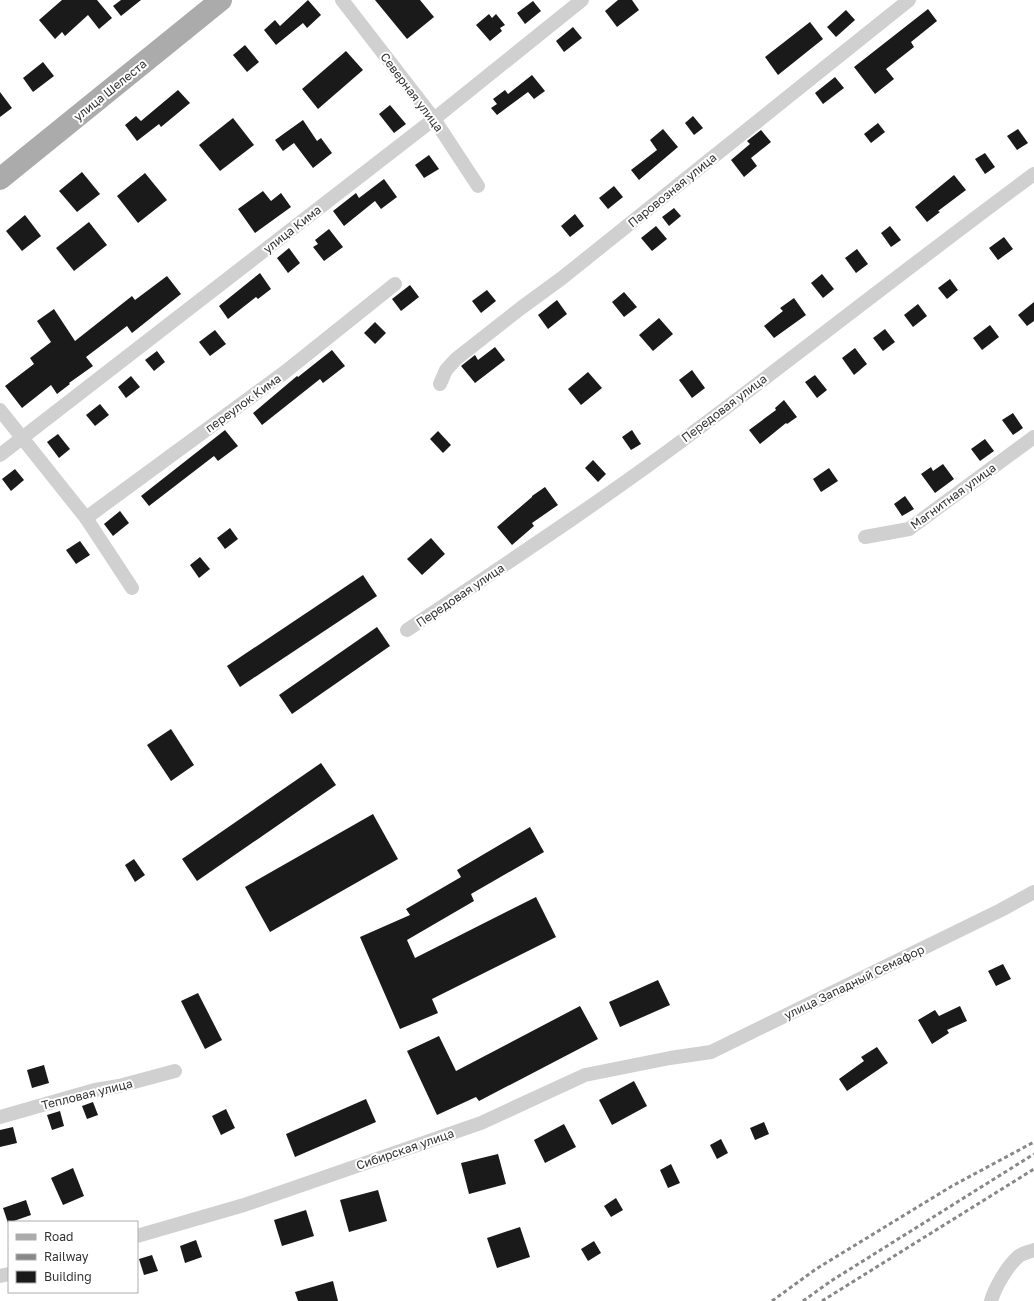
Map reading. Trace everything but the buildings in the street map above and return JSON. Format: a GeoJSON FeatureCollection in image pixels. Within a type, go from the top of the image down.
{"type":"FeatureCollection","features":[{"type":"Feature","properties":{"kind":"main road","name":"улица Шелеста"},"geometry":{"type":"LineString","coordinates":[[0,179],[221,0]]}},
{"type":"Feature","properties":{"kind":"street","name":"Северная улица"},"geometry":{"type":"LineString","coordinates":[[342,0],[434,119],[478,186]]}},
{"type":"Feature","properties":{"kind":"street","name":"улица Кима"},"geometry":{"type":"LineString","coordinates":[[0,455],[434,119],[582,0]]}},
{"type":"Feature","properties":{"kind":"street","name":"Паровозная улица"},"geometry":{"type":"LineString","coordinates":[[440,384],[446,370],[456,359],[520,308],[562,278],[909,0]]}},
{"type":"Feature","properties":{"kind":"street","name":"Передовая улица"},"geometry":{"type":"LineString","coordinates":[[407,630],[552,533],[695,431],[943,241],[1034,174]]}},
{"type":"Feature","properties":{"kind":"street","name":"переулок Кима"},"geometry":{"type":"LineString","coordinates":[[86,518],[285,372],[396,284]]}},
{"type":"Feature","properties":{"kind":"street"},"geometry":{"type":"LineString","coordinates":[[0,410],[86,518],[132,588]]}},
{"type":"Feature","properties":{"kind":"street","name":"Магнитная улица"},"geometry":{"type":"LineString","coordinates":[[865,537],[910,529],[1034,437]]}},
{"type":"Feature","properties":{"kind":"street","name":"улица Западный Семафор"},"geometry":{"type":"LineString","coordinates":[[670,1058],[711,1052],[1034,892]]}},
{"type":"Feature","properties":{"kind":"street","name":"Сибирская улица"},"geometry":{"type":"LineString","coordinates":[[138,1236],[244,1205],[481,1123],[585,1074],[670,1058]]}},
{"type":"Feature","properties":{"kind":"street","name":"Тепловая улица"},"geometry":{"type":"LineString","coordinates":[[0,1117],[95,1090],[119,1086],[175,1072]]}},
{"type":"Feature","properties":{"kind":"street"},"geometry":{"type":"LineString","coordinates":[[991,1301],[993,1294],[1008,1268],[1020,1255],[1034,1250]]}},
{"type":"Feature","properties":{"kind":"railway"},"geometry":{"type":"LineString","coordinates":[[772,1301],[816,1269],[952,1186],[1034,1142]]}},
{"type":"Feature","properties":{"kind":"railway"},"geometry":{"type":"LineString","coordinates":[[803,1301],[831,1281],[1034,1154]]}},
{"type":"Feature","properties":{"kind":"railway"},"geometry":{"type":"LineString","coordinates":[[822,1301],[1034,1169]]}}]}
